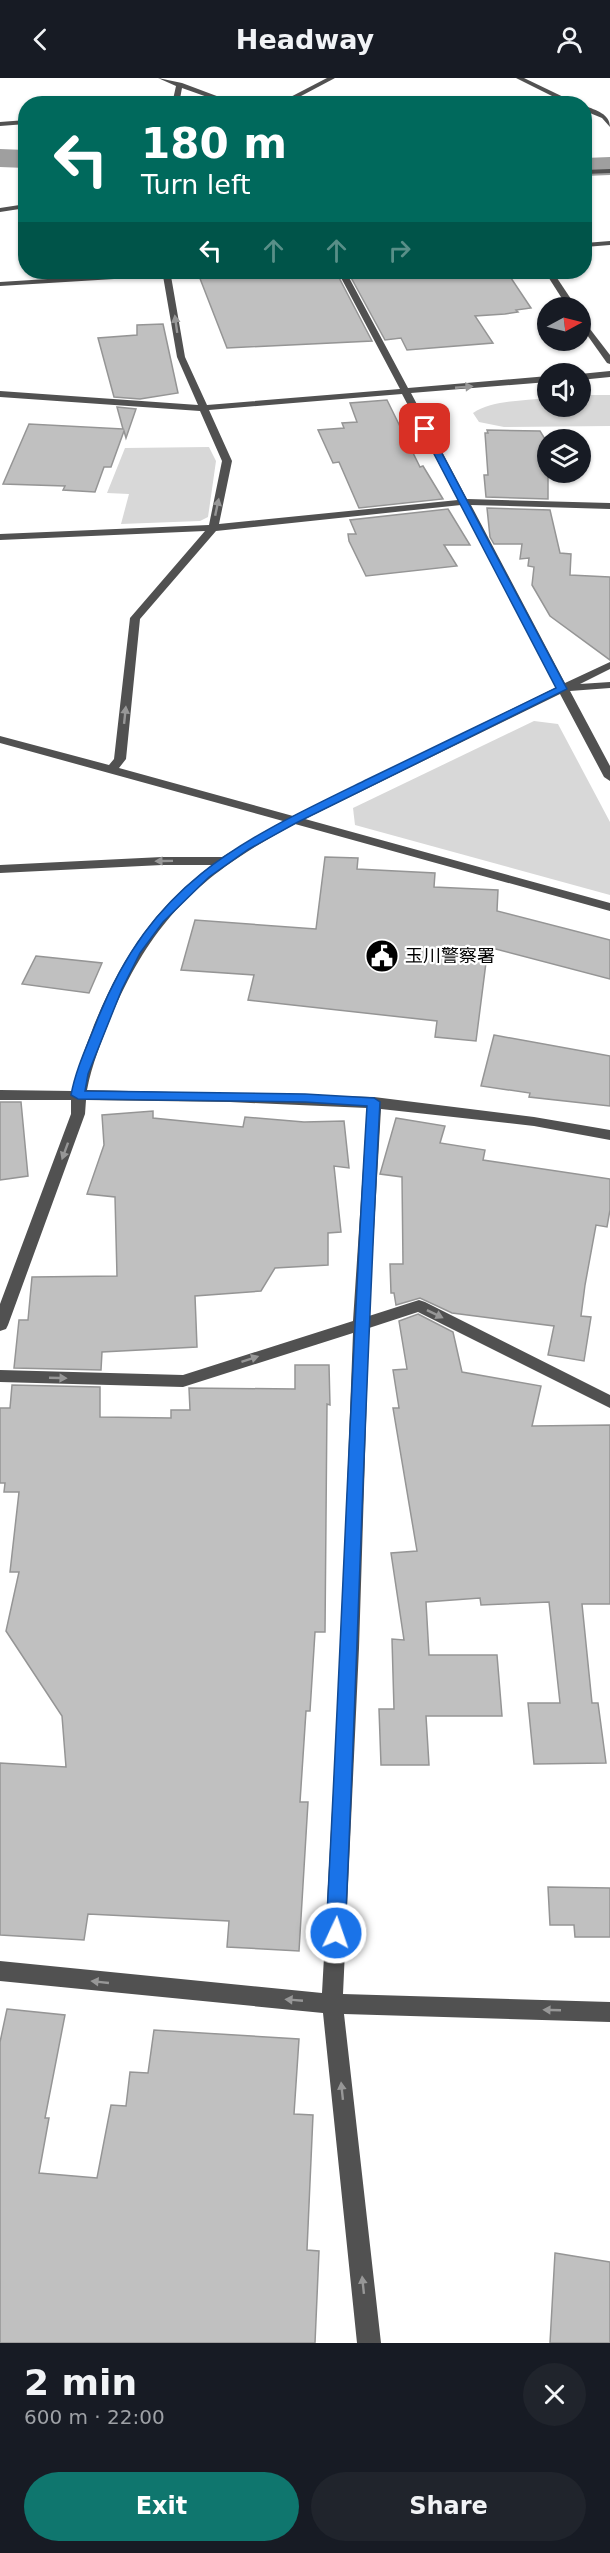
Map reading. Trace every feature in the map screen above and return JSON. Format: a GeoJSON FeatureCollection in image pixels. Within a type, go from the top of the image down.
{"type":"FeatureCollection","features":[{"type":"Feature","properties":{"kind":"street"},"geometry":{"type":"LineString","coordinates":[[161,78],[213,96]]}},
{"type":"Feature","properties":{"kind":"street"},"geometry":{"type":"LineString","coordinates":[[296,96],[332,78]]}},
{"type":"Feature","properties":{"kind":"street"},"geometry":{"type":"LineString","coordinates":[[519,78],[557,96]]}},
{"type":"Feature","properties":{"kind":"street"},"geometry":{"type":"LineString","coordinates":[[177,96],[180,84]]}},
{"type":"Feature","properties":{"kind":"street"},"geometry":{"type":"LineString","coordinates":[[592,111],[607,117],[610,125]]}},
{"type":"Feature","properties":{"kind":"street"},"geometry":{"type":"LineString","coordinates":[[592,118],[607,117]]}},
{"type":"Feature","properties":{"kind":"street"},"geometry":{"type":"LineString","coordinates":[[0,124],[18,123]]}},
{"type":"Feature","properties":{"kind":"street"},"geometry":{"type":"LineString","coordinates":[[592,172],[610,171]]}},
{"type":"Feature","properties":{"kind":"street"},"geometry":{"type":"LineString","coordinates":[[0,210],[18,207]]}},
{"type":"Feature","properties":{"kind":"street"},"geometry":{"type":"LineString","coordinates":[[592,244],[610,243]]}},
{"type":"Feature","properties":{"kind":"street"},"geometry":{"type":"LineString","coordinates":[[0,284],[69,279]]}},
{"type":"Feature","properties":{"kind":"street"},"geometry":{"type":"LineString","coordinates":[[112,770],[120,759],[135,618],[213,528],[228,461],[181,357],[167,279]]}},
{"type":"Feature","properties":{"kind":"street"},"geometry":{"type":"LineString","coordinates":[[346,279],[610,777]]}},
{"type":"Feature","properties":{"kind":"street"},"geometry":{"type":"LineString","coordinates":[[554,279],[566,297]]}},
{"type":"Feature","properties":{"kind":"street"},"geometry":{"type":"LineString","coordinates":[[591,334],[610,361]]}},
{"type":"Feature","properties":{"kind":"street"},"geometry":{"type":"LineString","coordinates":[[591,376],[610,374]]}},
{"type":"Feature","properties":{"kind":"street"},"geometry":{"type":"LineString","coordinates":[[0,394],[203,408],[537,381]]}},
{"type":"Feature","properties":{"kind":"street"},"geometry":{"type":"LineString","coordinates":[[0,537],[213,528],[464,502],[610,506]]}},
{"type":"Feature","properties":{"kind":"street"},"geometry":{"type":"LineString","coordinates":[[0,1326],[78,1114],[78,1095],[82,1074],[116,989],[135,953],[173,904],[222,861],[292,820],[610,665]]}},
{"type":"Feature","properties":{"kind":"street"},"geometry":{"type":"LineString","coordinates":[[562,689],[610,685]]}},
{"type":"Feature","properties":{"kind":"street"},"geometry":{"type":"LineString","coordinates":[[0,739],[610,907]]}},
{"type":"Feature","properties":{"kind":"street"},"geometry":{"type":"LineString","coordinates":[[0,869],[162,861],[222,861]]}},
{"type":"Feature","properties":{"kind":"street"},"geometry":{"type":"LineString","coordinates":[[0,1095],[305,1098],[374,1102],[512,1116],[610,1135]]}},
{"type":"Feature","properties":{"kind":"street"},"geometry":{"type":"LineString","coordinates":[[369,2343],[332,2004],[350,1648],[361,1323],[374,1102]]}},
{"type":"Feature","properties":{"kind":"street"},"geometry":{"type":"LineString","coordinates":[[0,1376],[183,1381],[418,1306],[610,1402]]}},
{"type":"Feature","properties":{"kind":"street"},"geometry":{"type":"LineString","coordinates":[[0,1971],[332,2004],[610,2012]]}},
{"type":"Feature","properties":{"kind":"shaded area"},"geometry":{"type":"Polygon","coordinates":[[[591,395],[610,395],[610,426],[504,427],[479,422],[473,413],[499,403],[537,399],[537,417],[591,417],[591,395]]]}},
{"type":"Feature","properties":{"kind":"shaded area"},"geometry":{"type":"Polygon","coordinates":[[[209,447],[216,461],[208,517],[200,521],[121,524],[129,494],[107,493],[125,448],[209,447]]]}},
{"type":"Feature","properties":{"kind":"shaded area"},"geometry":{"type":"Polygon","coordinates":[[[534,721],[558,724],[610,822],[610,895],[355,825],[353,808],[534,721]]]}},
{"type":"Feature","properties":{"kind":"building"},"geometry":{"type":"Polygon","coordinates":[[[200,279],[340,279],[372,341],[227,348],[200,279]]]}},
{"type":"Feature","properties":{"kind":"building"},"geometry":{"type":"Polygon","coordinates":[[[352,279],[512,279],[531,308],[505,314],[475,316],[493,343],[407,350],[401,338],[385,340],[352,279]]]}},
{"type":"Feature","properties":{"kind":"building"},"geometry":{"type":"Polygon","coordinates":[[[163,324],[178,393],[140,399],[114,397],[98,338],[137,335],[137,325],[163,324]]]}},
{"type":"Feature","properties":{"kind":"building"},"geometry":{"type":"Polygon","coordinates":[[[387,400],[420,467],[423,466],[443,499],[359,508],[339,462],[333,463],[318,430],[344,428],[342,423],[357,422],[350,403],[387,400]]]}},
{"type":"Feature","properties":{"kind":"building"},"geometry":{"type":"Polygon","coordinates":[[[117,407],[136,409],[126,438],[124,431],[111,467],[104,467],[95,492],[63,490],[65,486],[3,484],[29,424],[123,429],[117,407]]]}},
{"type":"Feature","properties":{"kind":"building"},"geometry":{"type":"Polygon","coordinates":[[[487,430],[537,431],[537,483],[548,483],[548,499],[486,497],[484,475],[488,475],[485,433],[488,433],[487,430]]]}},
{"type":"Feature","properties":{"kind":"building"},"geometry":{"type":"Polygon","coordinates":[[[487,508],[550,510],[560,553],[571,554],[570,575],[610,577],[610,660],[550,616],[532,585],[534,567],[528,566],[529,558],[520,559],[522,544],[494,544],[490,537],[487,508]]]}},
{"type":"Feature","properties":{"kind":"building"},"geometry":{"type":"Polygon","coordinates":[[[448,509],[470,545],[444,545],[457,566],[366,576],[349,541],[348,534],[356,534],[350,520],[448,509]]]}},
{"type":"Feature","properties":{"kind":"building"},"geometry":{"type":"Polygon","coordinates":[[[325,857],[358,858],[357,869],[435,873],[434,887],[498,890],[497,911],[610,940],[610,979],[488,947],[476,1041],[435,1037],[437,1021],[248,1000],[254,975],[181,970],[195,920],[316,929],[325,857]]]}},
{"type":"Feature","properties":{"kind":"building"},"geometry":{"type":"Polygon","coordinates":[[[36,956],[102,963],[89,993],[22,984],[36,956]]]}},
{"type":"Feature","properties":{"kind":"building"},"geometry":{"type":"Polygon","coordinates":[[[494,1035],[610,1056],[610,1106],[529,1097],[530,1093],[481,1086],[494,1035]]]}},
{"type":"Feature","properties":{"kind":"building"},"geometry":{"type":"Polygon","coordinates":[[[0,1102],[21,1102],[28,1176],[0,1180],[0,1102]]]}},
{"type":"Feature","properties":{"kind":"building"},"geometry":{"type":"Polygon","coordinates":[[[153,1111],[153,1118],[243,1127],[245,1117],[304,1122],[344,1121],[349,1168],[334,1166],[341,1232],[328,1233],[328,1265],[275,1268],[261,1291],[195,1296],[197,1347],[102,1352],[101,1370],[14,1368],[19,1320],[28,1320],[32,1277],[117,1276],[115,1197],[87,1194],[104,1145],[102,1115],[153,1111]]]}},
{"type":"Feature","properties":{"kind":"building"},"geometry":{"type":"Polygon","coordinates":[[[396,1118],[445,1126],[440,1143],[485,1150],[483,1160],[610,1179],[610,1210],[607,1227],[596,1225],[585,1285],[581,1316],[591,1317],[584,1361],[548,1355],[554,1326],[452,1313],[420,1298],[396,1305],[394,1293],[391,1293],[390,1264],[403,1264],[402,1177],[380,1174],[396,1118]]]}},
{"type":"Feature","properties":{"kind":"building"},"geometry":{"type":"Polygon","coordinates":[[[418,1314],[453,1332],[462,1372],[541,1386],[532,1426],[610,1425],[610,1604],[582,1604],[592,1703],[598,1703],[606,1763],[534,1764],[528,1703],[560,1703],[549,1602],[481,1605],[480,1598],[426,1602],[429,1655],[497,1655],[502,1716],[426,1716],[429,1765],[381,1765],[379,1709],[394,1709],[392,1639],[404,1640],[391,1553],[417,1551],[393,1408],[399,1408],[393,1370],[407,1369],[399,1321],[418,1314]]]}},
{"type":"Feature","properties":{"kind":"building"},"geometry":{"type":"Polygon","coordinates":[[[295,1365],[329,1365],[330,1405],[327,1404],[325,1632],[315,1632],[310,1711],[306,1711],[300,1802],[308,1802],[299,1951],[227,1947],[229,1921],[88,1914],[84,1940],[0,1935],[0,1763],[66,1767],[62,1716],[6,1631],[19,1572],[10,1572],[19,1492],[4,1492],[5,1483],[0,1483],[0,1408],[10,1408],[12,1385],[100,1387],[100,1417],[171,1418],[171,1410],[190,1410],[189,1388],[295,1389],[295,1365]]]}},
{"type":"Feature","properties":{"kind":"building"},"geometry":{"type":"Polygon","coordinates":[[[548,1887],[610,1888],[610,1937],[575,1937],[574,1925],[550,1925],[548,1887]]]}},
{"type":"Feature","properties":{"kind":"building"},"geometry":{"type":"Polygon","coordinates":[[[7,2009],[65,2015],[45,2118],[49,2118],[39,2173],[97,2178],[111,2105],[126,2106],[130,2072],[148,2073],[154,2030],[299,2039],[294,2114],[313,2115],[307,2250],[319,2251],[315,2343],[0,2343],[0,2042],[7,2009]]]}},
{"type":"Feature","properties":{"kind":"building"},"geometry":{"type":"Polygon","coordinates":[[[555,2253],[610,2262],[610,2343],[550,2343],[555,2253]]]}},
{"type":"Feature","properties":{"kind":"waterway"},"geometry":{"type":"LineString","coordinates":[[0,158],[18,159]]}},
{"type":"Feature","properties":{"kind":"waterway"},"geometry":{"type":"LineString","coordinates":[[592,167],[610,166]]}},
{"type":"Feature","properties":{"kind":"place","name":"玉川警察署"},"geometry":{"type":"Point","coordinates":[382,956]}},
{"type":"Feature","properties":{"kind":"route"},"geometry":{"type":"LineString","coordinates":[[336,1933],[350,1648],[361,1323],[374,1102],[305,1098],[78,1095],[82,1074],[116,989],[135,953],[173,904],[205,874],[222,861],[292,820],[562,689],[425,429]]}}]}
